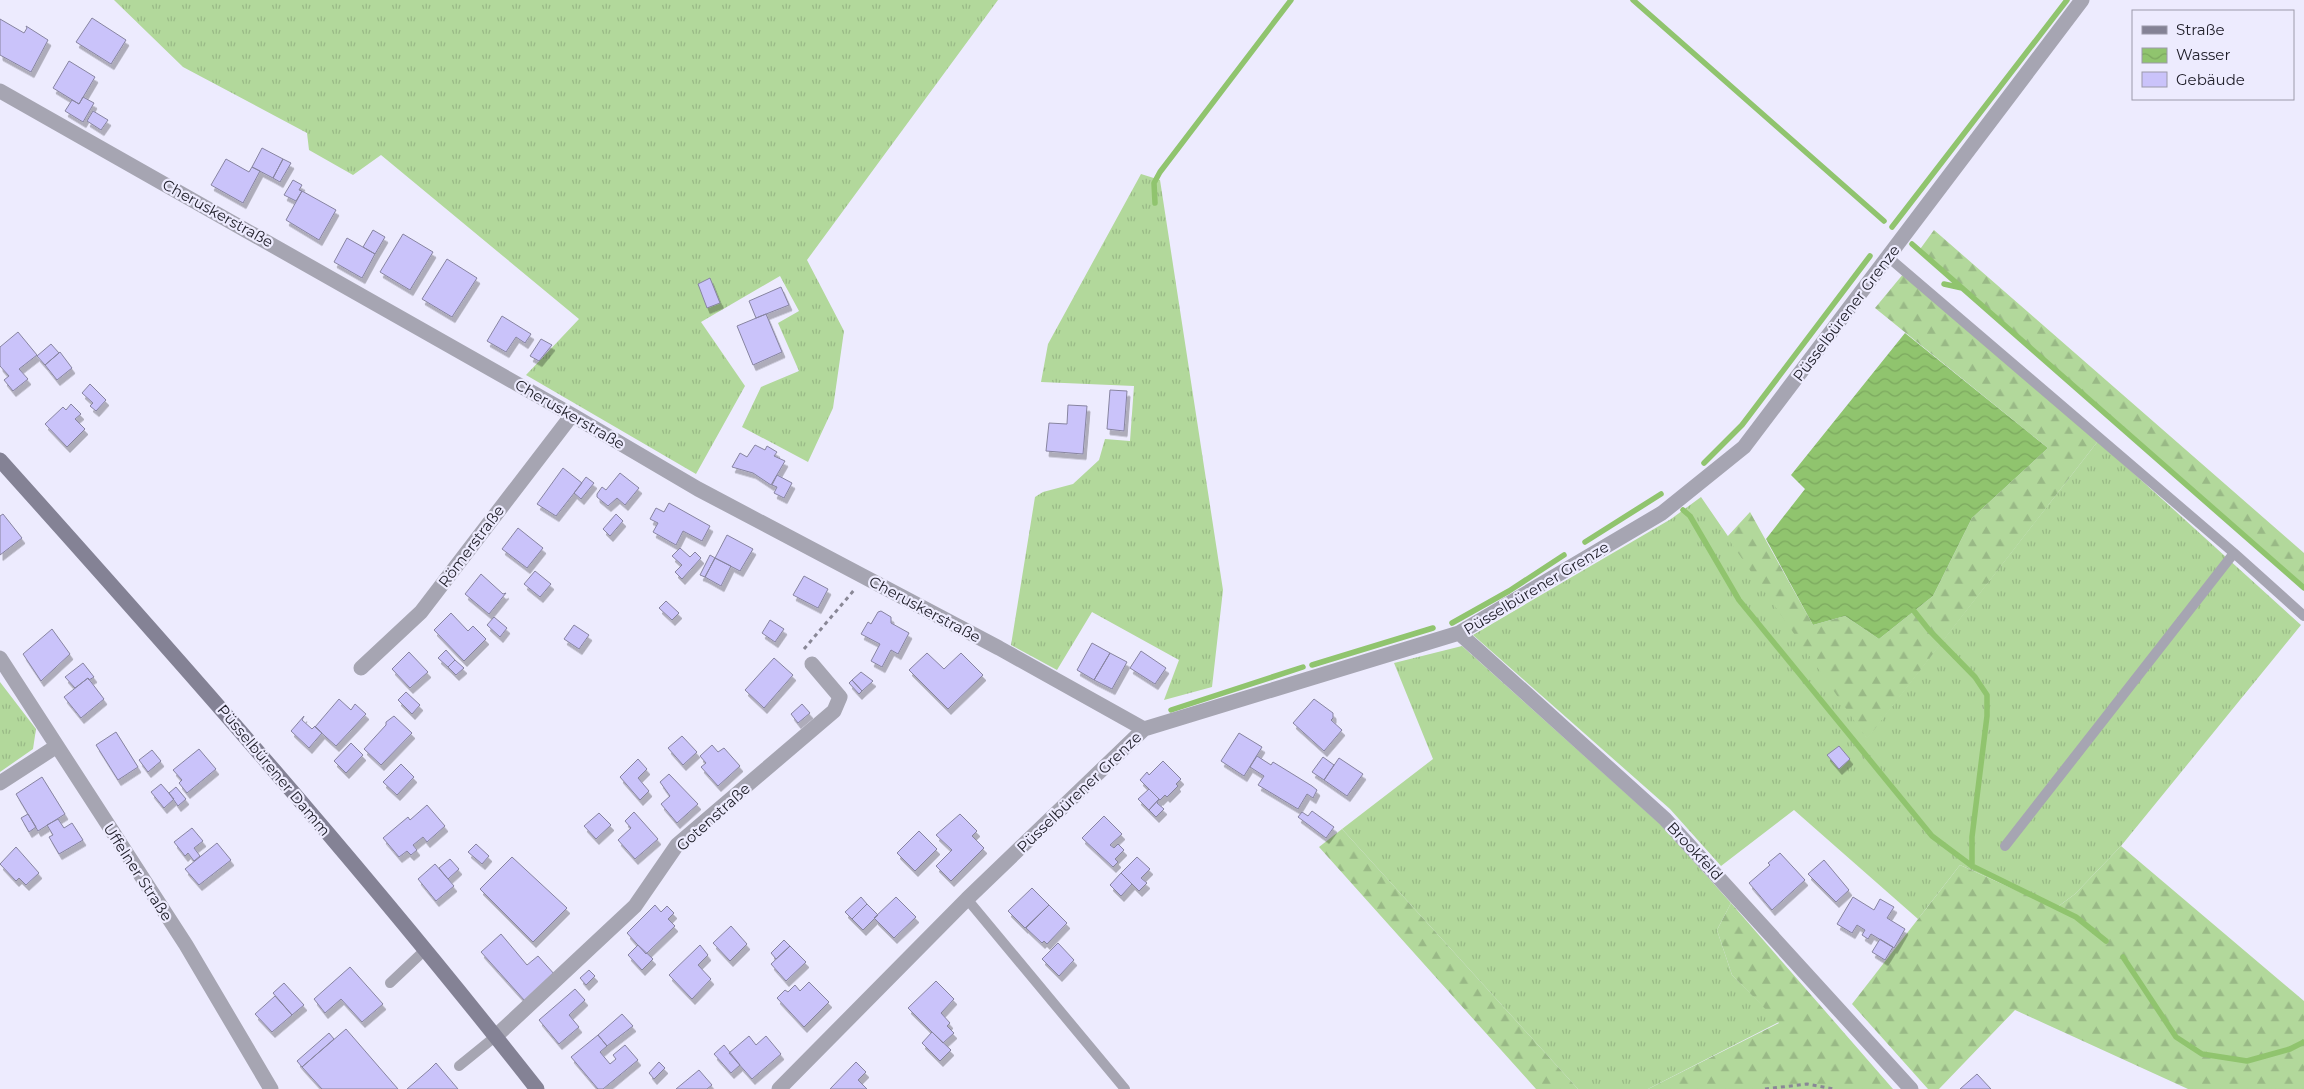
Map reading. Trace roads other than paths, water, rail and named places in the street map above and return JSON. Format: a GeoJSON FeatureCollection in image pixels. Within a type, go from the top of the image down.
{"type":"FeatureCollection","features":[{"type":"Feature","properties":{"kind":"main road","name":"Püsselbürener Damm"},"geometry":{"type":"LineString","coordinates":[[0,460],[211,695],[426,950],[537,1089]]}},
{"type":"Feature","properties":{"kind":"street","name":"Püsselbürener Grenze"},"geometry":{"type":"LineString","coordinates":[[779,1089],[967,899],[1144,729],[1459,633],[1662,513],[1744,447],[2082,0]]}},
{"type":"Feature","properties":{"kind":"street","name":"Cheruskerstraße"},"geometry":{"type":"LineString","coordinates":[[0,91],[572,415],[698,489],[865,577],[1144,729]]}},
{"type":"Feature","properties":{"kind":"street","name":"Römerstraße"},"geometry":{"type":"LineString","coordinates":[[361,668],[421,612],[572,415]]}},
{"type":"Feature","properties":{"kind":"street","name":"Brookfeld"},"geometry":{"type":"LineString","coordinates":[[1459,633],[1665,819],[1911,1089]]}},
{"type":"Feature","properties":{"kind":"street","name":"Uffelner Straße"},"geometry":{"type":"LineString","coordinates":[[0,658],[186,945],[271,1089]]}},
{"type":"Feature","properties":{"kind":"street","name":"Gotenstraße"},"geometry":{"type":"LineString","coordinates":[[496,1036],[635,906],[678,845],[834,711],[840,697],[812,664]]}},
{"type":"Feature","properties":{"kind":"street"},"geometry":{"type":"LineString","coordinates":[[0,783],[57,746]]}},
{"type":"Feature","properties":{"kind":"lane"},"geometry":{"type":"LineString","coordinates":[[1888,257],[2234,553],[2304,616]]}},
{"type":"Feature","properties":{"kind":"lane"},"geometry":{"type":"LineString","coordinates":[[2005,846],[2234,553]]}},
{"type":"Feature","properties":{"kind":"lane"},"geometry":{"type":"LineString","coordinates":[[967,899],[1125,1089]]}},
{"type":"Feature","properties":{"kind":"lane"},"geometry":{"type":"LineString","coordinates":[[390,983],[426,950]]}},
{"type":"Feature","properties":{"kind":"lane"},"geometry":{"type":"LineString","coordinates":[[459,1066],[496,1036]]}},
{"type":"Feature","properties":{"kind":"water"},"geometry":{"type":"Polygon","coordinates":[[[1905,333],[2048,448],[1972,518],[1933,596],[1879,639],[1845,616],[1813,625],[1766,539],[1805,489],[1791,475],[1905,333]]]}},
{"type":"Feature","properties":{"kind":"waterway"},"geometry":{"type":"LineString","coordinates":[[1155,203],[1154,183],[1160,172],[1291,0]]}},
{"type":"Feature","properties":{"kind":"waterway"},"geometry":{"type":"LineString","coordinates":[[1633,0],[1884,221]]}},
{"type":"Feature","properties":{"kind":"waterway"},"geometry":{"type":"LineString","coordinates":[[1892,227],[2067,0]]}},
{"type":"Feature","properties":{"kind":"waterway"},"geometry":{"type":"LineString","coordinates":[[1912,244],[2304,588]]}},
{"type":"Feature","properties":{"kind":"waterway"},"geometry":{"type":"LineString","coordinates":[[1704,463],[1742,425],[1870,256]]}},
{"type":"Feature","properties":{"kind":"waterway"},"geometry":{"type":"LineString","coordinates":[[1944,284],[1962,288]]}},
{"type":"Feature","properties":{"kind":"waterway"},"geometry":{"type":"LineString","coordinates":[[1585,542],[1661,494]]}},
{"type":"Feature","properties":{"kind":"waterway"},"geometry":{"type":"LineString","coordinates":[[1683,510],[1690,516],[1739,600],[1932,836],[1972,866],[2076,917],[2106,941]]}},
{"type":"Feature","properties":{"kind":"waterway"},"geometry":{"type":"LineString","coordinates":[[1452,623],[1509,591],[1564,555]]}},
{"type":"Feature","properties":{"kind":"waterway"},"geometry":{"type":"LineString","coordinates":[[1914,611],[1929,630],[1975,677],[1987,695],[1987,716],[1972,837],[1972,866]]}},
{"type":"Feature","properties":{"kind":"waterway"},"geometry":{"type":"LineString","coordinates":[[1312,665],[1433,628]]}},
{"type":"Feature","properties":{"kind":"waterway"},"geometry":{"type":"LineString","coordinates":[[1171,710],[1303,667]]}},
{"type":"Feature","properties":{"kind":"waterway"},"geometry":{"type":"LineString","coordinates":[[2123,957],[2176,1037],[2202,1054],[2247,1061],[2290,1049],[2304,1042]]}}]}
